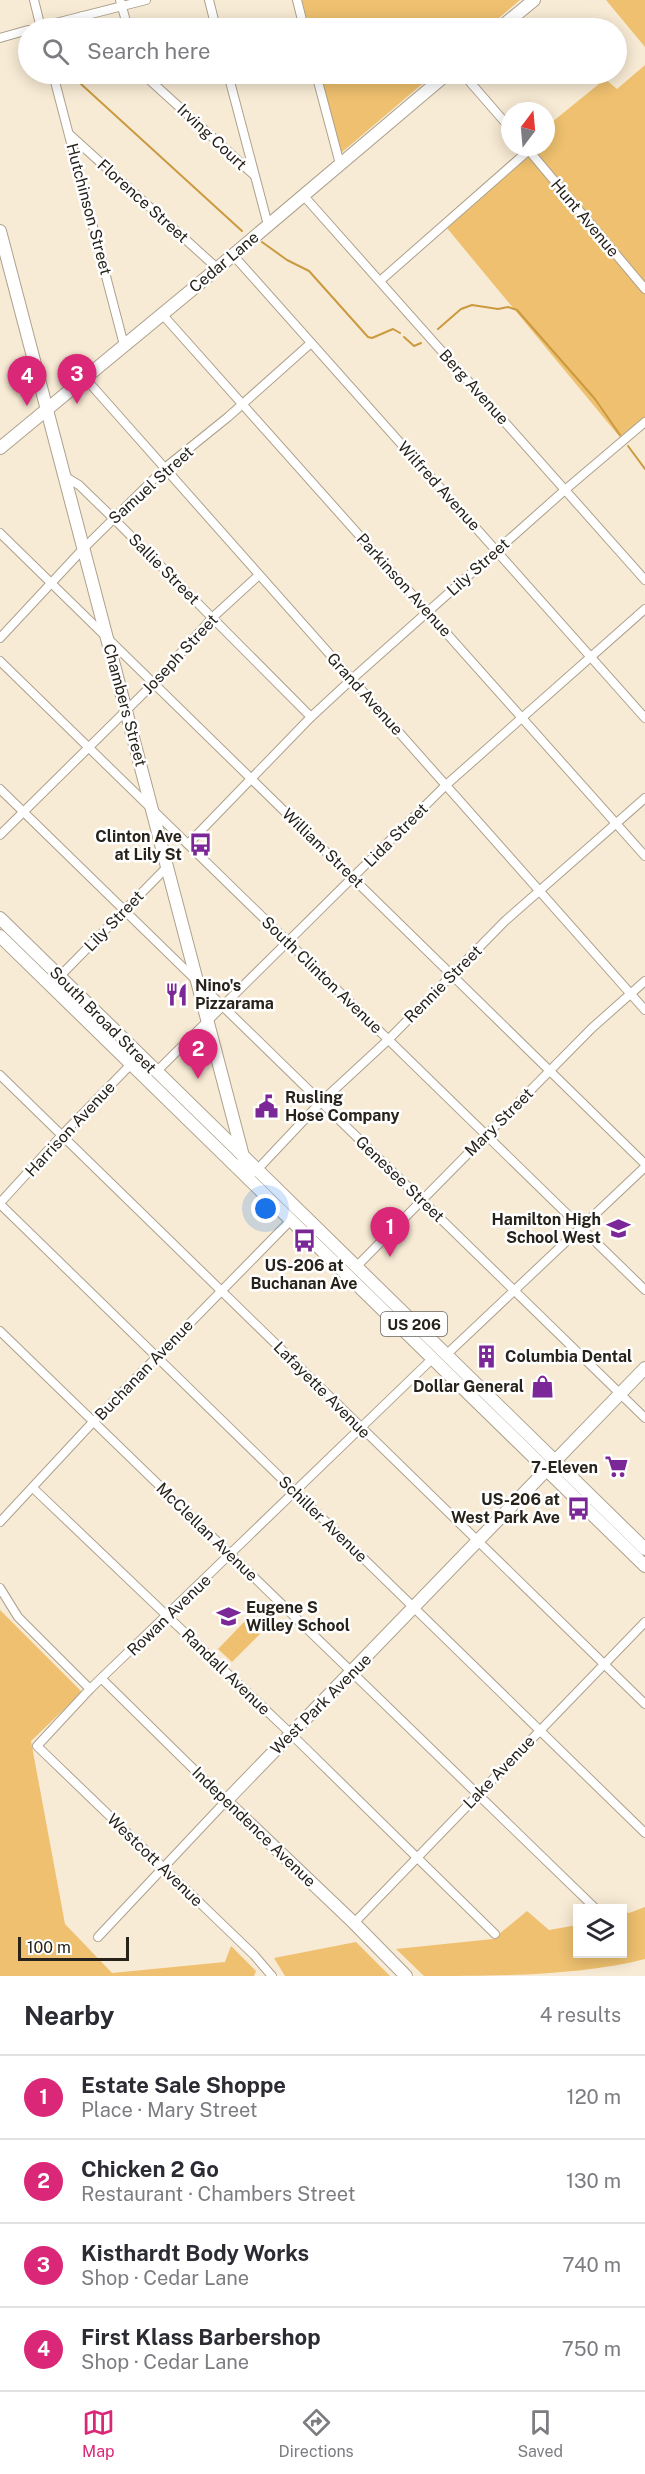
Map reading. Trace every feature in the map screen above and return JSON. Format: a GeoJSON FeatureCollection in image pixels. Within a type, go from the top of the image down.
{"type":"FeatureCollection","features":[{"type":"Feature","properties":{"kind":"street"},"geometry":{"type":"LineString","coordinates":[[34,0],[37,18]]}},
{"type":"Feature","properties":{"kind":"street"},"geometry":{"type":"LineString","coordinates":[[75,18],[121,3],[146,0]]}},
{"type":"Feature","properties":{"kind":"street"},"geometry":{"type":"LineString","coordinates":[[209,0],[214,18]]}},
{"type":"Feature","properties":{"kind":"street"},"geometry":{"type":"LineString","coordinates":[[297,0],[302,18]]}},
{"type":"Feature","properties":{"kind":"street"},"geometry":{"type":"LineString","coordinates":[[513,18],[534,0]]}},
{"type":"Feature","properties":{"kind":"street"},"geometry":{"type":"LineString","coordinates":[[121,3],[125,18]]}},
{"type":"Feature","properties":{"kind":"street"},"geometry":{"type":"LineString","coordinates":[[0,38],[18,33]]}},
{"type":"Feature","properties":{"kind":"street","name":"Hutchinson Street"},"geometry":{"type":"LineString","coordinates":[[56,84],[124,345]]}},
{"type":"Feature","properties":{"kind":"street","name":"Irving Court"},"geometry":{"type":"LineString","coordinates":[[154,84],[254,175]]}},
{"type":"Feature","properties":{"kind":"street"},"geometry":{"type":"LineString","coordinates":[[231,84],[268,225]]}},
{"type":"Feature","properties":{"kind":"street"},"geometry":{"type":"LineString","coordinates":[[319,84],[340,164]]}},
{"type":"Feature","properties":{"kind":"street","name":"Cedar Lane"},"geometry":{"type":"LineString","coordinates":[[0,448],[435,84]]}},
{"type":"Feature","properties":{"kind":"street"},"geometry":{"type":"LineString","coordinates":[[473,84],[501,117]]}},
{"type":"Feature","properties":{"kind":"street","name":"Florence Street"},"geometry":{"type":"LineString","coordinates":[[69,134],[217,268]]}},
{"type":"Feature","properties":{"kind":"street"},"geometry":{"type":"LineString","coordinates":[[380,282],[519,156]]}},
{"type":"Feature","properties":{"kind":"street","name":"Hunt Avenue"},"geometry":{"type":"LineString","coordinates":[[533,156],[645,289]]}},
{"type":"Feature","properties":{"kind":"street","name":"Berg Avenue"},"geometry":{"type":"LineString","coordinates":[[303,195],[645,580]]}},
{"type":"Feature","properties":{"kind":"street","name":"Chambers Street"},"geometry":{"type":"LineString","coordinates":[[0,231],[3,257],[47,409],[209,1020],[228,1104],[245,1158]]}},
{"type":"Feature","properties":{"kind":"street","name":"Wilfred Avenue"},"geometry":{"type":"LineString","coordinates":[[233,255],[645,718]]}},
{"type":"Feature","properties":{"kind":"street","name":"Parkinson Avenue"},"geometry":{"type":"LineString","coordinates":[[162,314],[645,856]]}},
{"type":"Feature","properties":{"kind":"street","name":"Samuel Street"},"geometry":{"type":"LineString","coordinates":[[0,638],[113,518],[166,467],[244,404],[311,343]]}},
{"type":"Feature","properties":{"kind":"street","name":"Grand Avenue"},"geometry":{"type":"LineString","coordinates":[[85,378],[645,1010]]}},
{"type":"Feature","properties":{"kind":"street","name":"Lily Street"},"geometry":{"type":"LineString","coordinates":[[188,844],[311,717],[352,679],[496,550],[645,422]]}},
{"type":"Feature","properties":{"kind":"street","name":"Sallie Street"},"geometry":{"type":"LineString","coordinates":[[64,476],[79,485],[113,518],[311,717]]}},
{"type":"Feature","properties":{"kind":"street","name":"William Street"},"geometry":{"type":"LineString","coordinates":[[0,533],[645,1166]]}},
{"type":"Feature","properties":{"kind":"street","name":"Joseph Street"},"geometry":{"type":"LineString","coordinates":[[0,835],[127,710],[212,618],[259,575]]}},
{"type":"Feature","properties":{"kind":"street","name":"Lida Street"},"geometry":{"type":"LineString","coordinates":[[156,1072],[446,785],[645,609]]}},
{"type":"Feature","properties":{"kind":"street","name":"South Clinton Avenue"},"geometry":{"type":"LineString","coordinates":[[0,661],[645,1290]]}},
{"type":"Feature","properties":{"kind":"street","name":"Genesee Street"},"geometry":{"type":"LineString","coordinates":[[0,789],[645,1418]]}},
{"type":"Feature","properties":{"kind":"street","name":"Rennie Street"},"geometry":{"type":"LineString","coordinates":[[253,1175],[321,1102],[388,1040],[505,921],[645,798]]}},
{"type":"Feature","properties":{"kind":"street","name":"Lily Street"},"geometry":{"type":"LineString","coordinates":[[60,976],[168,866]]}},
{"type":"Feature","properties":{"kind":"street","name":"South Broad Street"},"geometry":{"type":"LineString","coordinates":[[2,923],[60,976],[136,1060],[156,1072],[245,1158],[253,1175]]}},
{"type":"Feature","properties":{"kind":"street","name":"South Broad Street"},"geometry":{"type":"LineString","coordinates":[[0,936],[136,1060],[269,1190],[356,1267],[645,1549]]}},
{"type":"Feature","properties":{"kind":"street","name":"Mary Street"},"geometry":{"type":"LineString","coordinates":[[356,1267],[592,1028],[645,981]]}},
{"type":"Feature","properties":{"kind":"street","name":"Harrison Avenue"},"geometry":{"type":"LineString","coordinates":[[0,1203],[62,1135],[136,1060]]}},
{"type":"Feature","properties":{"kind":"street","name":"Lafayette Avenue"},"geometry":{"type":"LineString","coordinates":[[0,1075],[645,1704]]}},
{"type":"Feature","properties":{"kind":"street"},"geometry":{"type":"LineString","coordinates":[[446,1355],[645,1166]]}},
{"type":"Feature","properties":{"kind":"street","name":"South Broad Street"},"geometry":{"type":"LineString","coordinates":[[269,1190],[291,1220],[645,1566]]}},
{"type":"Feature","properties":{"kind":"street","name":"Schiller Avenue"},"geometry":{"type":"LineString","coordinates":[[0,1203],[645,1833]]}},
{"type":"Feature","properties":{"kind":"street","name":"Buchanan Avenue"},"geometry":{"type":"LineString","coordinates":[[0,1522],[93,1422],[291,1220]]}},
{"type":"Feature","properties":{"kind":"street","name":"McClellan Avenue"},"geometry":{"type":"LineString","coordinates":[[0,1331],[591,1904]]}},
{"type":"Feature","properties":{"kind":"street","name":"Rowan Avenue"},"geometry":{"type":"LineString","coordinates":[[37,1746],[90,1689],[362,1430],[432,1359]]}},
{"type":"Feature","properties":{"kind":"street","name":"West Park Avenue"},"geometry":{"type":"LineString","coordinates":[[98,1937],[165,1869],[226,1801],[645,1368]]}},
{"type":"Feature","properties":{"kind":"street","name":"Randall Avenue"},"geometry":{"type":"LineString","coordinates":[[33,1488],[291,1734],[495,1934]]}},
{"type":"Feature","properties":{"kind":"street"},"geometry":{"type":"LineString","coordinates":[[0,1588],[18,1617],[90,1689]]}},
{"type":"Feature","properties":{"kind":"street","name":"Lake Avenue"},"geometry":{"type":"LineString","coordinates":[[354,1923],[645,1622]]}},
{"type":"Feature","properties":{"kind":"street","name":"Independence Avenue"},"geometry":{"type":"LineString","coordinates":[[102,1679],[406,1976]]}},
{"type":"Feature","properties":{"kind":"street","name":"Westcott Avenue"},"geometry":{"type":"LineString","coordinates":[[37,1746],[272,1976]]}},
{"type":"Feature","properties":{"kind":"shaded area"},"geometry":{"type":"Polygon","coordinates":[[[302,0],[520,0],[499,18],[306,18],[302,0]]]}},
{"type":"Feature","properties":{"kind":"shaded area"},"geometry":{"type":"Polygon","coordinates":[[[606,0],[645,0],[645,47],[627,25],[627,18],[621,18],[606,0]]]}},
{"type":"Feature","properties":{"kind":"shaded area"},"geometry":{"type":"Polygon","coordinates":[[[645,65],[645,423],[623,441],[442,222],[524,156],[555,156],[555,120],[599,84],[611,84],[617,89],[623,84],[627,84],[627,80],[645,65]]]}},
{"type":"Feature","properties":{"kind":"shaded area"},"geometry":{"type":"Polygon","coordinates":[[[323,84],[422,84],[341,153],[323,84]]]}},
{"type":"Feature","properties":{"kind":"shaded area"},"geometry":{"type":"Polygon","coordinates":[[[0,1610],[82,1692],[31,1741],[65,1924],[112,1973],[225,1962],[231,1946],[256,1971],[254,1976],[0,1976],[0,1610]]]}},
{"type":"Feature","properties":{"kind":"shaded area"},"geometry":{"type":"Polygon","coordinates":[[[246,1620],[260,1634],[232,1662],[218,1649],[246,1620]]]}},
{"type":"Feature","properties":{"kind":"shaded area"},"geometry":{"type":"Polygon","coordinates":[[[645,1907],[645,1959],[620,1965],[536,1974],[424,1976],[396,1949],[493,1939],[527,1911],[549,1930],[573,1926],[573,1958],[627,1958],[627,1912],[645,1907]]]}},
{"type":"Feature","properties":{"kind":"shaded area"},"geometry":{"type":"Polygon","coordinates":[[[356,1942],[390,1976],[285,1976],[274,1958],[356,1942]]]}},
{"type":"Feature","properties":{"kind":"waterway"},"geometry":{"type":"LineString","coordinates":[[81,84],[242,231]]}},
{"type":"Feature","properties":{"kind":"waterway"},"geometry":{"type":"LineString","coordinates":[[262,242],[287,260],[309,271],[368,337],[372,338],[393,329],[400,333]]}},
{"type":"Feature","properties":{"kind":"waterway"},"geometry":{"type":"LineString","coordinates":[[438,329],[461,309],[472,305],[498,309],[508,307],[517,310],[595,399],[620,435]]}},
{"type":"Feature","properties":{"kind":"waterway"},"geometry":{"type":"LineString","coordinates":[[404,337],[414,346],[421,343]]}},
{"type":"Feature","properties":{"kind":"waterway"},"geometry":{"type":"LineString","coordinates":[[628,446],[645,469]]}},
{"type":"Feature","properties":{"kind":"place","name":"Kisthardt Body Works"},"geometry":{"type":"Point","coordinates":[77,404]}},
{"type":"Feature","properties":{"kind":"place","name":"First Klass Barbershop"},"geometry":{"type":"Point","coordinates":[27,406]}},
{"type":"Feature","properties":{"kind":"place","name":"Clinton Ave at Lily St"},"geometry":{"type":"Point","coordinates":[200,845]}},
{"type":"Feature","properties":{"kind":"place","name":"Nino's Pizzarama"},"geometry":{"type":"Point","coordinates":[177,994]}},
{"type":"Feature","properties":{"kind":"place","name":"Chicken 2 Go"},"geometry":{"type":"Point","coordinates":[198,1079]}},
{"type":"Feature","properties":{"kind":"place","name":"Rusling Hose Company"},"geometry":{"type":"Point","coordinates":[267,1106]}},
{"type":"Feature","properties":{"kind":"place","name":"Hamilton High School West"},"geometry":{"type":"Point","coordinates":[619,1228]}},
{"type":"Feature","properties":{"kind":"place","name":"US-206 at Buchanan Ave"},"geometry":{"type":"Point","coordinates":[304,1240]}},
{"type":"Feature","properties":{"kind":"place","name":"Estate Sale Shoppe"},"geometry":{"type":"Point","coordinates":[390,1257]}},
{"type":"Feature","properties":{"kind":"place","name":"Columbia Dental"},"geometry":{"type":"Point","coordinates":[487,1356]}},
{"type":"Feature","properties":{"kind":"place","name":"Dollar General"},"geometry":{"type":"Point","coordinates":[542,1386]}},
{"type":"Feature","properties":{"kind":"place","name":"7-Eleven"},"geometry":{"type":"Point","coordinates":[616,1467]}},
{"type":"Feature","properties":{"kind":"place","name":"US-206 at West Park Ave"},"geometry":{"type":"Point","coordinates":[578,1508]}},
{"type":"Feature","properties":{"kind":"place","name":"Eugene S Willey School"},"geometry":{"type":"Point","coordinates":[228,1616]}}]}
